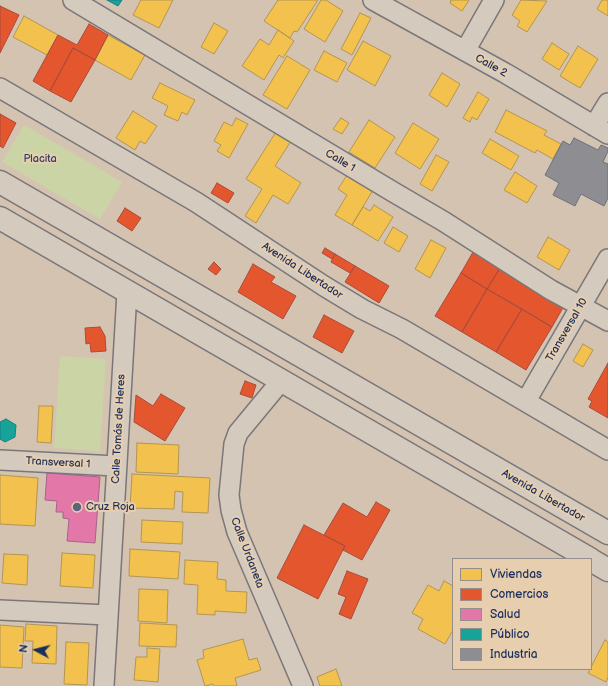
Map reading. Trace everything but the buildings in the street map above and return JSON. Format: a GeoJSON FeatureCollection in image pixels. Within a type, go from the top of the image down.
{"type":"FeatureCollection","features":[{"type":"Feature","properties":{"kind":"main road","name":"Avenida Libertador"},"geometry":{"type":"LineString","coordinates":[[0,182],[608,533]]}},
{"type":"Feature","properties":{"kind":"main road"},"geometry":{"type":"LineString","coordinates":[[0,218],[588,558]]}},
{"type":"Feature","properties":{"kind":"main road"},"geometry":{"type":"LineString","coordinates":[[592,560],[608,570]]}},
{"type":"Feature","properties":{"kind":"street","name":"Calle 1"},"geometry":{"type":"LineString","coordinates":[[73,0],[395,194],[443,221],[551,290],[608,321]]}},
{"type":"Feature","properties":{"kind":"street","name":"Calle 2"},"geometry":{"type":"LineString","coordinates":[[373,0],[464,50],[601,130]]}},
{"type":"Feature","properties":{"kind":"street"},"geometry":{"type":"LineString","coordinates":[[464,50],[494,0]]}},
{"type":"Feature","properties":{"kind":"street","name":"Avenida Libertador"},"geometry":{"type":"LineString","coordinates":[[0,88],[196,202],[324,286],[402,329],[608,450]]}},
{"type":"Feature","properties":{"kind":"street"},"geometry":{"type":"LineString","coordinates":[[601,130],[608,103]]}},
{"type":"Feature","properties":{"kind":"street","name":"Transversal 10"},"geometry":{"type":"LineString","coordinates":[[526,401],[608,259]]}},
{"type":"Feature","properties":{"kind":"street","name":"Calle Tomás de Heres"},"geometry":{"type":"LineString","coordinates":[[104,686],[127,292]]}},
{"type":"Feature","properties":{"kind":"street","name":"Calle Urdaneta"},"geometry":{"type":"LineString","coordinates":[[281,381],[238,433],[234,444],[229,494],[231,510],[237,532],[302,686]]}},
{"type":"Feature","properties":{"kind":"street","name":"Transversal 1"},"geometry":{"type":"LineString","coordinates":[[0,460],[116,466]]}},
{"type":"Feature","properties":{"kind":"street"},"geometry":{"type":"LineString","coordinates":[[0,610],[108,615]]}},
{"type":"Feature","properties":{"kind":"green space","name":"Placita"},"geometry":{"type":"Polygon","coordinates":[[[24,125],[122,182],[100,219],[2,162],[24,125]]]}},
{"type":"Feature","properties":{"kind":"green space"},"geometry":{"type":"Polygon","coordinates":[[[60,356],[106,359],[100,451],[54,448],[60,356]]]}},
{"type":"Feature","properties":{"kind":"place","name":"Cruz Roja"},"geometry":{"type":"Point","coordinates":[77,507]}}]}
